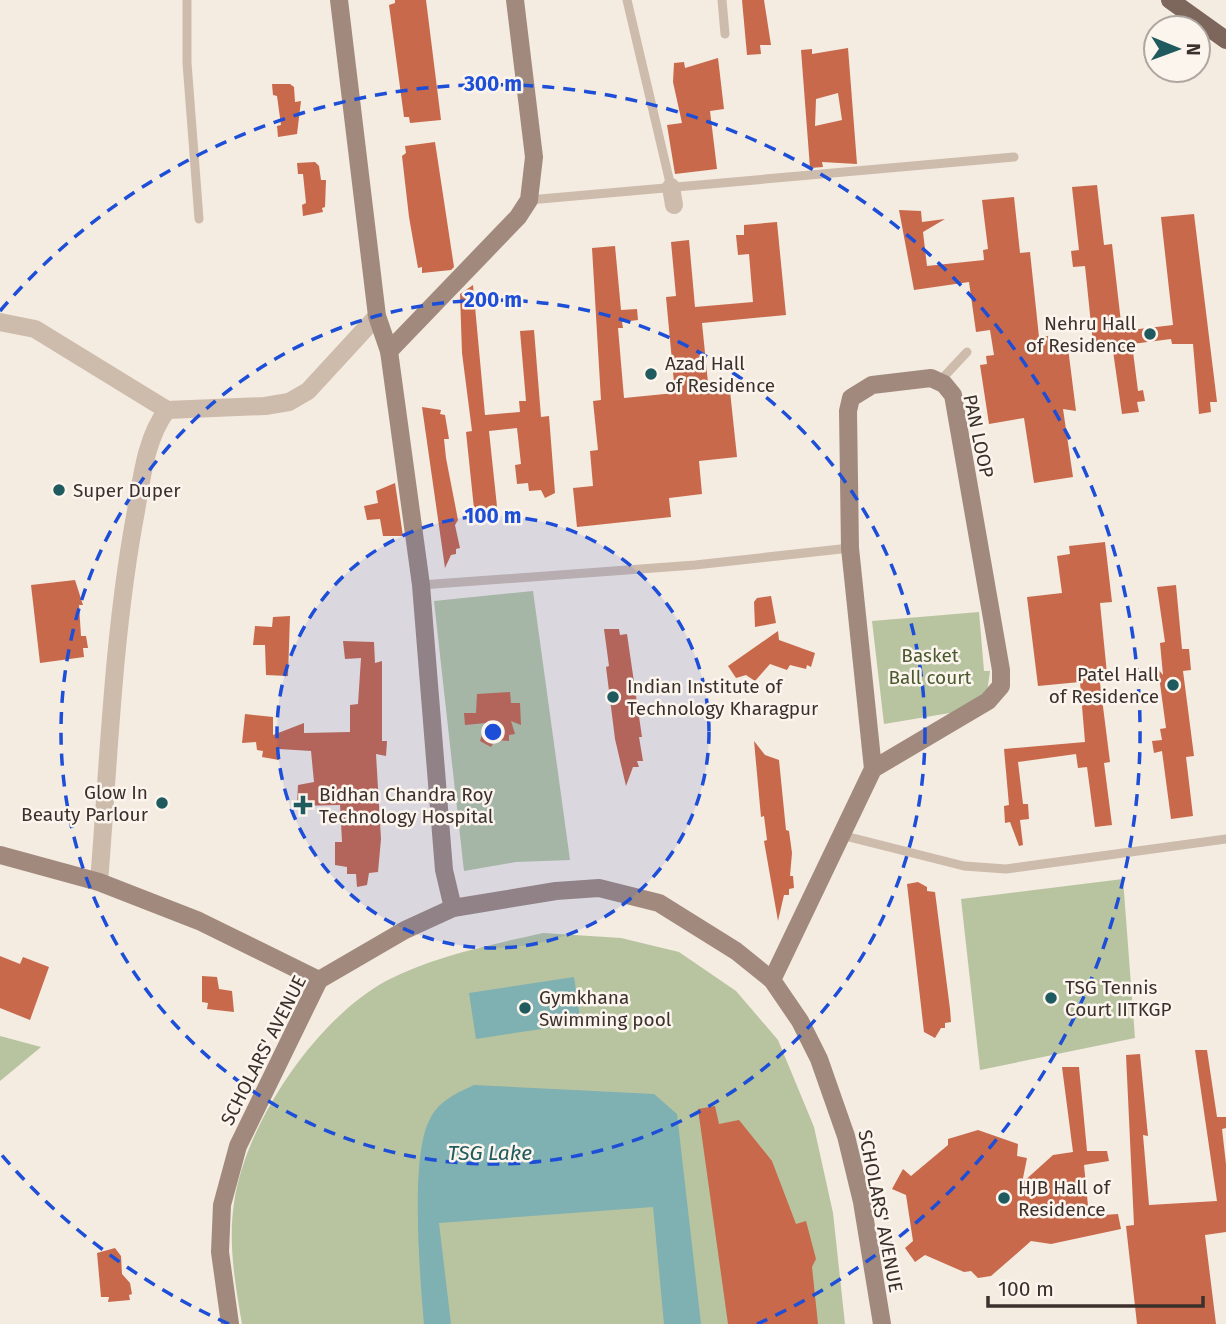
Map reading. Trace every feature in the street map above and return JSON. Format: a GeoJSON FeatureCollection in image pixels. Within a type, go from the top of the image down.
{"type":"FeatureCollection","features":[{"type":"Feature","properties":{"kind":"main road"},"geometry":{"type":"LineString","coordinates":[[1170,0],[1226,40]]}},
{"type":"Feature","properties":{"kind":"street"},"geometry":{"type":"LineString","coordinates":[[339,0],[377,316],[389,351],[421,585],[444,870],[453,908]]}},
{"type":"Feature","properties":{"kind":"street"},"geometry":{"type":"LineString","coordinates":[[389,351],[518,217],[529,200],[534,157],[515,0]]}},
{"type":"Feature","properties":{"kind":"street"},"geometry":{"type":"LineString","coordinates":[[0,322],[35,329],[167,410],[265,406],[289,401],[308,391],[377,316]]}},
{"type":"Feature","properties":{"kind":"street","name":"PAN LOOP"},"geometry":{"type":"LineString","coordinates":[[931,378],[939,382],[953,395],[1001,670],[1001,686],[988,701],[873,769],[850,548],[848,411],[851,398],[872,385],[931,378]]}},
{"type":"Feature","properties":{"kind":"street"},"geometry":{"type":"LineString","coordinates":[[99,882],[117,648],[127,558],[147,454],[158,422],[167,410]]}},
{"type":"Feature","properties":{"kind":"street"},"geometry":{"type":"LineString","coordinates":[[772,981],[873,769]]}},
{"type":"Feature","properties":{"kind":"street"},"geometry":{"type":"LineString","coordinates":[[0,855],[99,882],[199,921],[319,980]]}},
{"type":"Feature","properties":{"kind":"street","name":"SCHOLARS' AVENUE"},"geometry":{"type":"LineString","coordinates":[[230,1324],[220,1252],[222,1205],[238,1146],[319,980],[405,930],[453,908],[556,891],[599,888],[659,903],[736,951],[772,981],[800,1021],[820,1059],[846,1136],[862,1202],[882,1324]]}},
{"type":"Feature","properties":{"kind":"lane"},"geometry":{"type":"LineString","coordinates":[[187,0],[187,63],[199,219]]}},
{"type":"Feature","properties":{"kind":"lane"},"geometry":{"type":"LineString","coordinates":[[627,0],[672,196]]}},
{"type":"Feature","properties":{"kind":"lane"},"geometry":{"type":"LineString","coordinates":[[722,0],[725,34]]}},
{"type":"Feature","properties":{"kind":"lane"},"geometry":{"type":"LineString","coordinates":[[529,200],[672,196],[1014,157]]}},
{"type":"Feature","properties":{"kind":"lane"},"geometry":{"type":"LineString","coordinates":[[939,382],[967,352]]}},
{"type":"Feature","properties":{"kind":"lane"},"geometry":{"type":"LineString","coordinates":[[421,585],[695,565],[850,548]]}},
{"type":"Feature","properties":{"kind":"lane"},"geometry":{"type":"LineString","coordinates":[[841,835],[964,866],[1006,869],[1226,839]]}},
{"type":"Feature","properties":{"kind":"green space"},"geometry":{"type":"Polygon","coordinates":[[[533,591],[570,860],[516,862],[464,871],[434,601],[533,591]]]}},
{"type":"Feature","properties":{"kind":"green space","name":"Basket Ball court"},"geometry":{"type":"Polygon","coordinates":[[[979,612],[984,671],[990,671],[987,693],[962,711],[884,724],[872,621],[979,612]]]}},
{"type":"Feature","properties":{"kind":"green space","name":"TSG Tennis Court IITKGP"},"geometry":{"type":"Polygon","coordinates":[[[1123,879],[1135,1038],[980,1070],[961,899],[1123,879]]]}},
{"type":"Feature","properties":{"kind":"green space"},"geometry":{"type":"Polygon","coordinates":[[[543,933],[621,938],[679,952],[736,991],[778,1040],[814,1127],[833,1213],[845,1324],[242,1324],[232,1248],[232,1218],[241,1172],[268,1108],[310,1047],[360,998],[404,972],[443,958],[543,933]]]}},
{"type":"Feature","properties":{"kind":"green space"},"geometry":{"type":"Polygon","coordinates":[[[0,1036],[41,1047],[0,1081],[0,1036]]]}},
{"type":"Feature","properties":{"kind":"water","name":"Gymkhana Swimming pool"},"geometry":{"type":"Polygon","coordinates":[[[574,977],[581,1023],[476,1039],[469,993],[574,977]]]}},
{"type":"Feature","properties":{"kind":"water","name":"TSG Lake"},"geometry":{"type":"Polygon","coordinates":[[[474,1085],[654,1094],[677,1114],[701,1324],[664,1324],[653,1207],[439,1223],[451,1324],[424,1324],[418,1219],[423,1138],[437,1108],[474,1085]]]}},
{"type":"Feature","properties":{"kind":"building"},"geometry":{"type":"Polygon","coordinates":[[[395,0],[426,0],[441,120],[410,123],[409,117],[404,117],[389,5],[395,3],[395,0]]]}},
{"type":"Feature","properties":{"kind":"building"},"geometry":{"type":"Polygon","coordinates":[[[742,0],[764,0],[771,45],[760,45],[761,54],[747,55],[742,0]]]}},
{"type":"Feature","properties":{"kind":"building"},"geometry":{"type":"Polygon","coordinates":[[[848,48],[857,164],[822,162],[823,167],[810,168],[801,50],[812,49],[812,54],[848,48]],[[838,93],[816,99],[815,126],[842,120],[838,93]]]}},
{"type":"Feature","properties":{"kind":"building"},"geometry":{"type":"Polygon","coordinates":[[[718,58],[724,109],[710,111],[717,169],[675,174],[667,125],[682,123],[673,82],[674,63],[684,62],[685,68],[718,58]]]}},
{"type":"Feature","properties":{"kind":"building"},"geometry":{"type":"Polygon","coordinates":[[[272,84],[290,84],[294,87],[295,102],[301,101],[297,134],[278,137],[277,126],[281,125],[277,96],[273,95],[272,84]]]}},
{"type":"Feature","properties":{"kind":"building"},"geometry":{"type":"Polygon","coordinates":[[[435,142],[454,267],[451,270],[422,273],[422,267],[418,268],[409,217],[402,156],[406,153],[405,146],[435,142]]]}},
{"type":"Feature","properties":{"kind":"building"},"geometry":{"type":"Polygon","coordinates":[[[315,162],[319,166],[321,180],[326,180],[325,207],[322,208],[323,212],[303,216],[302,205],[306,203],[303,174],[298,174],[297,163],[315,162]]]}},
{"type":"Feature","properties":{"kind":"building"},"geometry":{"type":"Polygon","coordinates":[[[1097,185],[1104,245],[1112,244],[1122,331],[1173,325],[1161,217],[1194,214],[1217,402],[1210,402],[1211,412],[1199,414],[1193,344],[1172,344],[1171,339],[1132,344],[1138,391],[1143,390],[1145,401],[1137,402],[1139,412],[1122,414],[1113,351],[1094,353],[1085,266],[1073,267],[1071,251],[1079,250],[1072,187],[1097,185]]]}},
{"type":"Feature","properties":{"kind":"building"},"geometry":{"type":"Polygon","coordinates":[[[1014,197],[1020,253],[1030,252],[1039,337],[1048,336],[1049,342],[1067,340],[1076,411],[1063,409],[1073,477],[1034,483],[1024,418],[989,424],[980,365],[987,364],[986,356],[994,355],[990,330],[976,332],[969,282],[914,290],[899,210],[921,211],[922,222],[945,219],[923,232],[927,266],[984,260],[983,250],[988,249],[982,200],[1014,197]]]}},
{"type":"Feature","properties":{"kind":"building"},"geometry":{"type":"Polygon","coordinates":[[[777,222],[786,315],[702,323],[709,393],[730,391],[737,457],[699,461],[702,494],[669,498],[671,517],[577,527],[573,488],[593,486],[590,451],[598,450],[593,401],[601,400],[592,248],[615,246],[621,310],[637,309],[638,320],[622,322],[623,328],[618,328],[624,398],[675,393],[666,297],[676,296],[671,242],[689,240],[695,307],[753,302],[749,254],[738,255],[736,235],[744,235],[744,225],[777,222]]]}},
{"type":"Feature","properties":{"kind":"building"},"geometry":{"type":"Polygon","coordinates":[[[473,285],[485,415],[520,412],[519,401],[526,401],[520,331],[534,330],[541,417],[549,416],[555,493],[545,498],[541,490],[529,491],[528,483],[517,484],[515,465],[521,464],[517,428],[489,431],[498,516],[475,518],[466,432],[472,431],[462,353],[460,294],[473,285]]]}},
{"type":"Feature","properties":{"kind":"building"},"geometry":{"type":"Polygon","coordinates":[[[422,407],[441,410],[440,414],[445,415],[449,439],[444,439],[460,548],[456,549],[456,554],[451,555],[445,568],[422,407]]]}},
{"type":"Feature","properties":{"kind":"building"},"geometry":{"type":"Polygon","coordinates":[[[395,483],[403,536],[383,536],[380,519],[367,520],[364,506],[378,503],[376,491],[395,483]]]}},
{"type":"Feature","properties":{"kind":"building","name":"Patel Hall of Residence"},"geometry":{"type":"Polygon","coordinates":[[[1105,542],[1112,602],[1100,603],[1107,674],[1099,675],[1110,762],[1104,763],[1112,825],[1095,827],[1087,767],[1078,768],[1076,754],[1018,762],[1023,804],[1028,804],[1029,819],[1020,820],[1023,845],[1019,846],[1010,822],[1005,823],[1004,806],[1009,805],[1004,749],[1085,742],[1080,682],[1038,686],[1027,597],[1062,593],[1057,556],[1070,554],[1069,546],[1105,542]]]}},
{"type":"Feature","properties":{"kind":"building"},"geometry":{"type":"Polygon","coordinates":[[[75,580],[83,605],[79,605],[81,636],[86,636],[88,648],[83,648],[84,657],[40,663],[31,585],[75,580]]]}},
{"type":"Feature","properties":{"kind":"building"},"geometry":{"type":"Polygon","coordinates":[[[1176,585],[1182,649],[1189,649],[1191,670],[1183,671],[1194,756],[1186,757],[1193,816],[1171,819],[1162,751],[1154,753],[1152,741],[1162,740],[1160,729],[1166,728],[1158,669],[1163,675],[1160,643],[1165,642],[1157,587],[1176,585]]]}},
{"type":"Feature","properties":{"kind":"building"},"geometry":{"type":"Polygon","coordinates":[[[771,596],[776,623],[755,627],[754,602],[757,598],[771,596]]]}},
{"type":"Feature","properties":{"kind":"building"},"geometry":{"type":"Polygon","coordinates":[[[290,616],[288,676],[266,675],[265,645],[253,645],[255,626],[272,627],[273,617],[290,616]]]}},
{"type":"Feature","properties":{"kind":"building"},"geometry":{"type":"Polygon","coordinates":[[[604,629],[619,629],[620,635],[627,634],[642,737],[639,737],[643,761],[637,761],[639,767],[633,767],[626,786],[615,739],[604,629]]]}},
{"type":"Feature","properties":{"kind":"building"},"geometry":{"type":"Polygon","coordinates":[[[778,631],[779,640],[815,653],[811,667],[807,665],[806,669],[790,665],[787,670],[770,664],[755,681],[746,675],[736,678],[728,666],[778,631]]]}},
{"type":"Feature","properties":{"kind":"building"},"geometry":{"type":"Polygon","coordinates":[[[343,641],[374,642],[375,663],[382,661],[382,741],[387,741],[386,756],[376,754],[381,839],[378,872],[369,873],[367,885],[357,887],[356,874],[347,874],[347,867],[335,865],[335,842],[342,842],[340,805],[297,806],[298,785],[314,782],[311,751],[279,749],[279,760],[262,757],[263,751],[257,750],[256,742],[242,743],[245,714],[273,717],[273,735],[304,723],[304,733],[350,732],[350,705],[358,704],[361,658],[345,659],[343,641]]]}},
{"type":"Feature","properties":{"kind":"building"},"geometry":{"type":"Polygon","coordinates":[[[510,692],[511,703],[520,703],[521,725],[511,721],[515,734],[509,735],[509,741],[495,740],[491,747],[480,741],[486,723],[465,725],[464,713],[476,713],[477,694],[510,692]]]}},
{"type":"Feature","properties":{"kind":"building"},"geometry":{"type":"Polygon","coordinates":[[[754,741],[765,755],[779,760],[786,830],[789,831],[792,853],[790,876],[793,876],[794,888],[789,889],[789,895],[784,895],[778,921],[764,841],[767,840],[764,816],[761,817],[754,741]]]}},
{"type":"Feature","properties":{"kind":"building"},"geometry":{"type":"Polygon","coordinates":[[[918,882],[927,887],[927,891],[935,892],[950,1009],[951,1022],[945,1023],[945,1028],[941,1028],[935,1038],[924,1032],[907,884],[918,882]]]}},
{"type":"Feature","properties":{"kind":"building"},"geometry":{"type":"Polygon","coordinates":[[[0,956],[20,964],[23,957],[49,967],[30,1020],[0,1008],[0,956]]]}},
{"type":"Feature","properties":{"kind":"building"},"geometry":{"type":"Polygon","coordinates":[[[202,976],[217,977],[219,989],[232,991],[234,1012],[207,1009],[208,1003],[202,1002],[202,976]]]}},
{"type":"Feature","properties":{"kind":"building"},"geometry":{"type":"Polygon","coordinates":[[[1195,1050],[1207,1050],[1217,1117],[1226,1117],[1226,1128],[1222,1129],[1226,1164],[1226,1232],[1205,1235],[1216,1324],[1137,1324],[1126,1226],[1134,1225],[1126,1055],[1140,1054],[1148,1136],[1143,1135],[1149,1205],[1217,1201],[1195,1050]]]}},
{"type":"Feature","properties":{"kind":"building"},"geometry":{"type":"Polygon","coordinates":[[[1062,1067],[1079,1067],[1087,1151],[1107,1151],[1109,1161],[1084,1165],[1089,1216],[1118,1214],[1121,1229],[1051,1244],[1031,1241],[991,1276],[978,1278],[971,1271],[964,1272],[925,1255],[915,1262],[905,1248],[913,1241],[906,1195],[892,1189],[903,1169],[911,1176],[948,1145],[948,1139],[978,1130],[1018,1144],[1017,1156],[1027,1158],[1022,1183],[1053,1155],[1073,1152],[1062,1067]]]}},
{"type":"Feature","properties":{"kind":"building"},"geometry":{"type":"Polygon","coordinates":[[[715,1106],[719,1124],[739,1120],[772,1161],[796,1224],[806,1221],[816,1259],[812,1267],[818,1324],[728,1324],[698,1109],[715,1106]]]}},
{"type":"Feature","properties":{"kind":"building"},"geometry":{"type":"Polygon","coordinates":[[[115,1248],[121,1256],[122,1274],[130,1283],[132,1294],[129,1295],[130,1300],[108,1302],[109,1297],[101,1297],[97,1253],[115,1248]]]}},
{"type":"Feature","properties":{"kind":"place","name":"Nehru Hall of Residence"},"geometry":{"type":"Point","coordinates":[1150,334]}},
{"type":"Feature","properties":{"kind":"place","name":"Azad Hall of Residence"},"geometry":{"type":"Point","coordinates":[651,374]}},
{"type":"Feature","properties":{"kind":"place","name":"Super Duper"},"geometry":{"type":"Point","coordinates":[59,490]}},
{"type":"Feature","properties":{"kind":"place","name":"Patel Hall of Residence"},"geometry":{"type":"Point","coordinates":[1173,685]}},
{"type":"Feature","properties":{"kind":"place","name":"Indian Institute of Technology Kharagpur"},"geometry":{"type":"Point","coordinates":[613,697]}},
{"type":"Feature","properties":{"kind":"place","name":"Glow In Beauty Parlour"},"geometry":{"type":"Point","coordinates":[162,803]}},
{"type":"Feature","properties":{"kind":"place","name":"Bidhan Chandra Roy Technology Hospital"},"geometry":{"type":"Point","coordinates":[303,805]}},
{"type":"Feature","properties":{"kind":"place","name":"TSG Tennis Court IITKGP"},"geometry":{"type":"Point","coordinates":[1051,998]}},
{"type":"Feature","properties":{"kind":"place","name":"Gymkhana Swimming pool"},"geometry":{"type":"Point","coordinates":[525,1008]}},
{"type":"Feature","properties":{"kind":"place","name":"HJB Hall of Residence"},"geometry":{"type":"Point","coordinates":[1004,1198]}}]}
